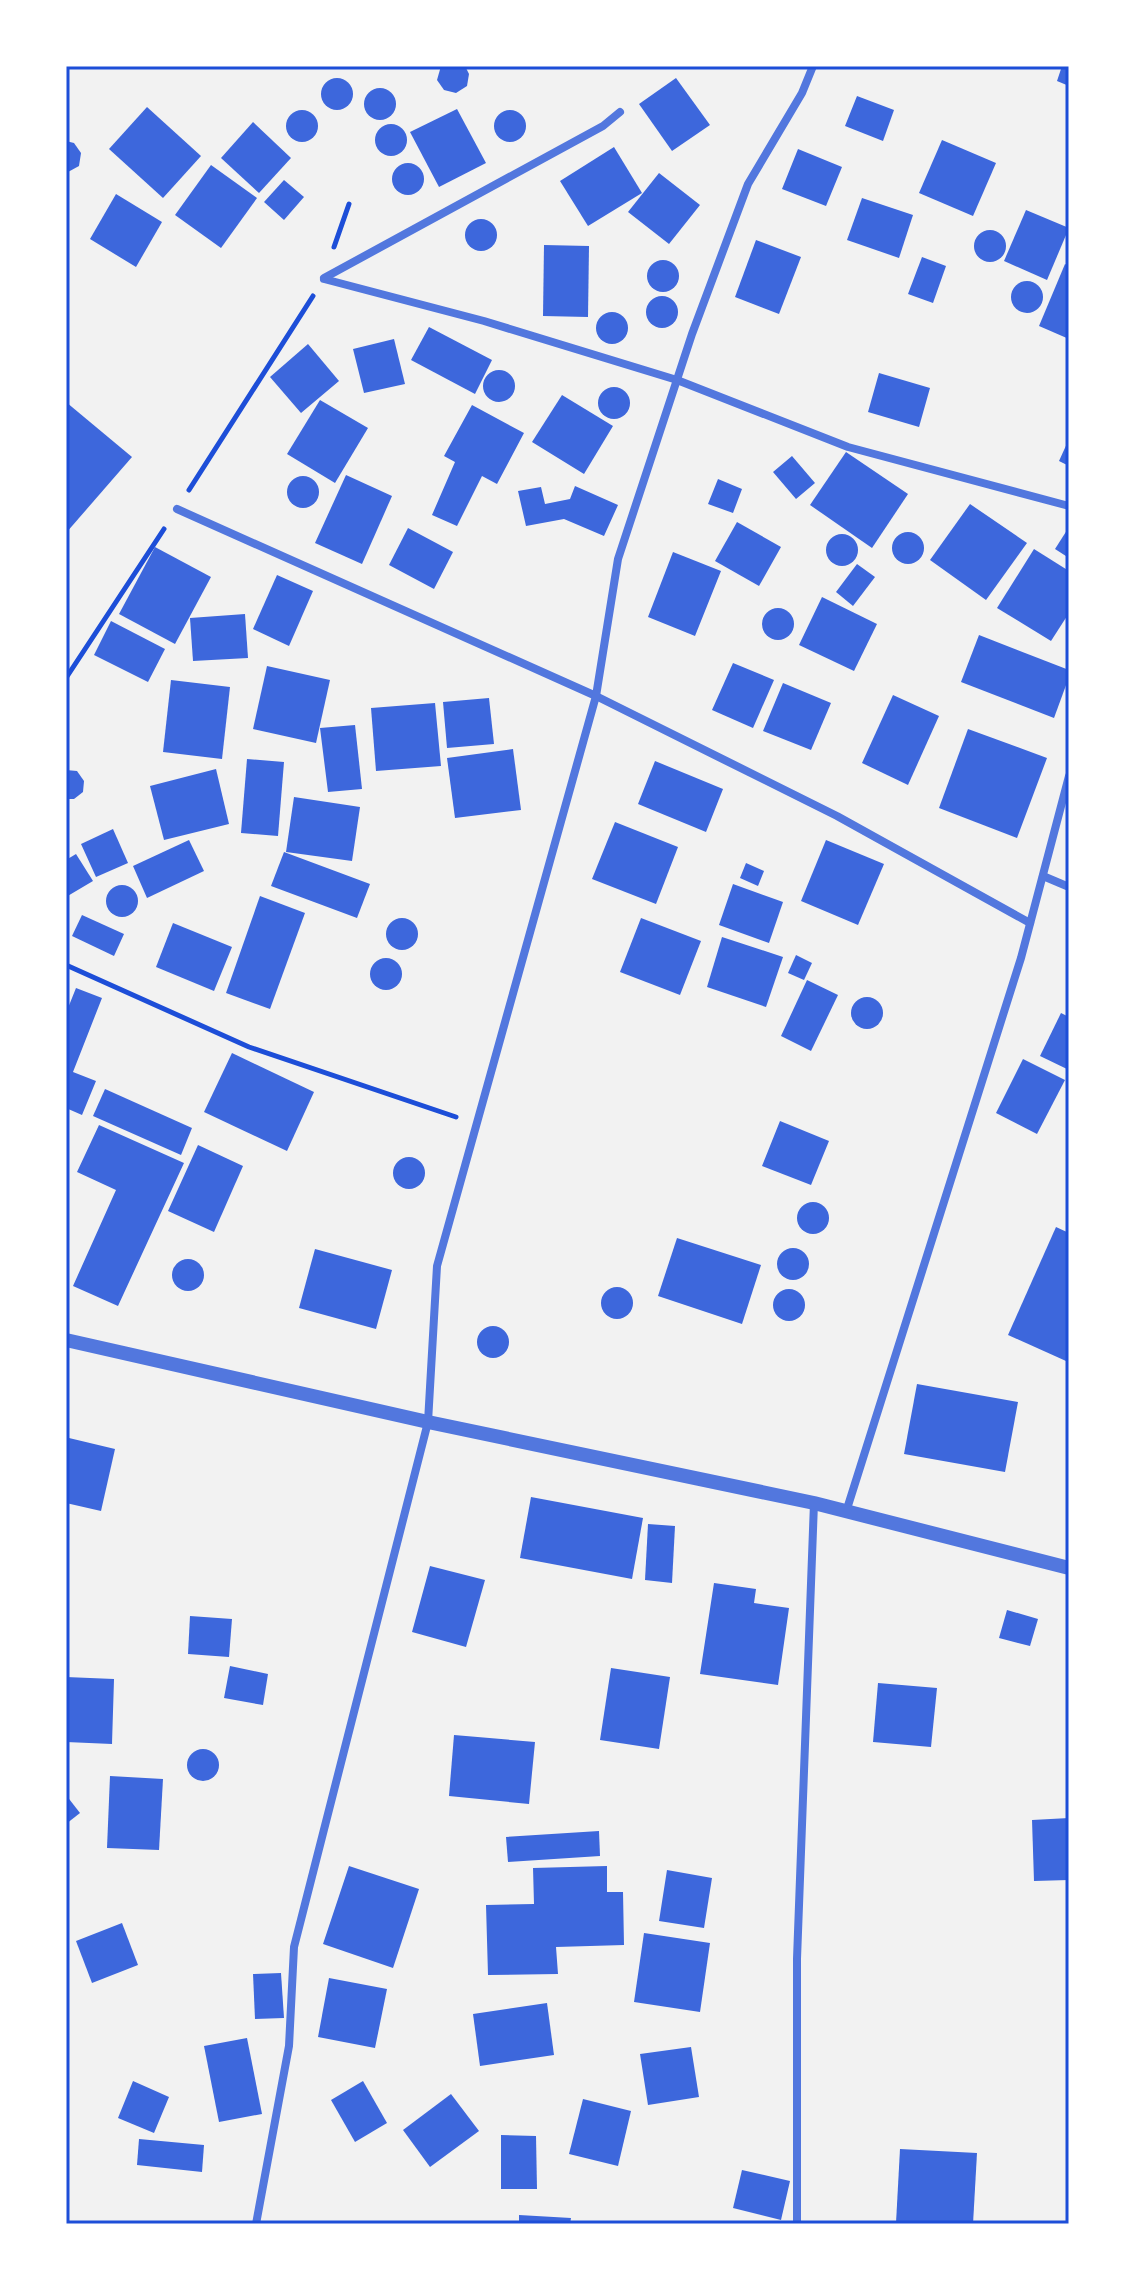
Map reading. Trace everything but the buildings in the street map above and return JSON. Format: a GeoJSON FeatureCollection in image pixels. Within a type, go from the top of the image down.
{"type":"FeatureCollection","features":[{"type":"Feature","properties":{"kind":"street"},"geometry":{"type":"LineString","coordinates":[[256,2224],[289,2046],[294,1947],[428,1422],[437,1266],[596,696],[618,559],[677,380],[748,184],[802,93],[813,66]]}},
{"type":"Feature","properties":{"kind":"street"},"geometry":{"type":"LineString","coordinates":[[324,279],[603,126],[620,112]]}},
{"type":"Feature","properties":{"kind":"street"},"geometry":{"type":"LineString","coordinates":[[324,279],[484,321],[677,380],[848,447],[1069,506]]}},
{"type":"Feature","properties":{"kind":"street"},"geometry":{"type":"LineString","coordinates":[[177,509],[596,696],[837,816],[1030,923]]}},
{"type":"Feature","properties":{"kind":"street"},"geometry":{"type":"LineString","coordinates":[[846,1512],[1030,923],[1069,776]]}},
{"type":"Feature","properties":{"kind":"street"},"geometry":{"type":"LineString","coordinates":[[1043,876],[1069,887]]}},
{"type":"Feature","properties":{"kind":"street"},"geometry":{"type":"LineString","coordinates":[[66,1340],[428,1422],[814,1503],[1069,1568]]}},
{"type":"Feature","properties":{"kind":"street"},"geometry":{"type":"LineString","coordinates":[[797,2224],[797,1959],[814,1503]]}},
{"type":"Feature","properties":{"kind":"path"},"geometry":{"type":"LineString","coordinates":[[66,678],[324,279],[349,204]]}},
{"type":"Feature","properties":{"kind":"path"},"geometry":{"type":"LineString","coordinates":[[66,965],[249,1047],[476,1124]]}}]}
